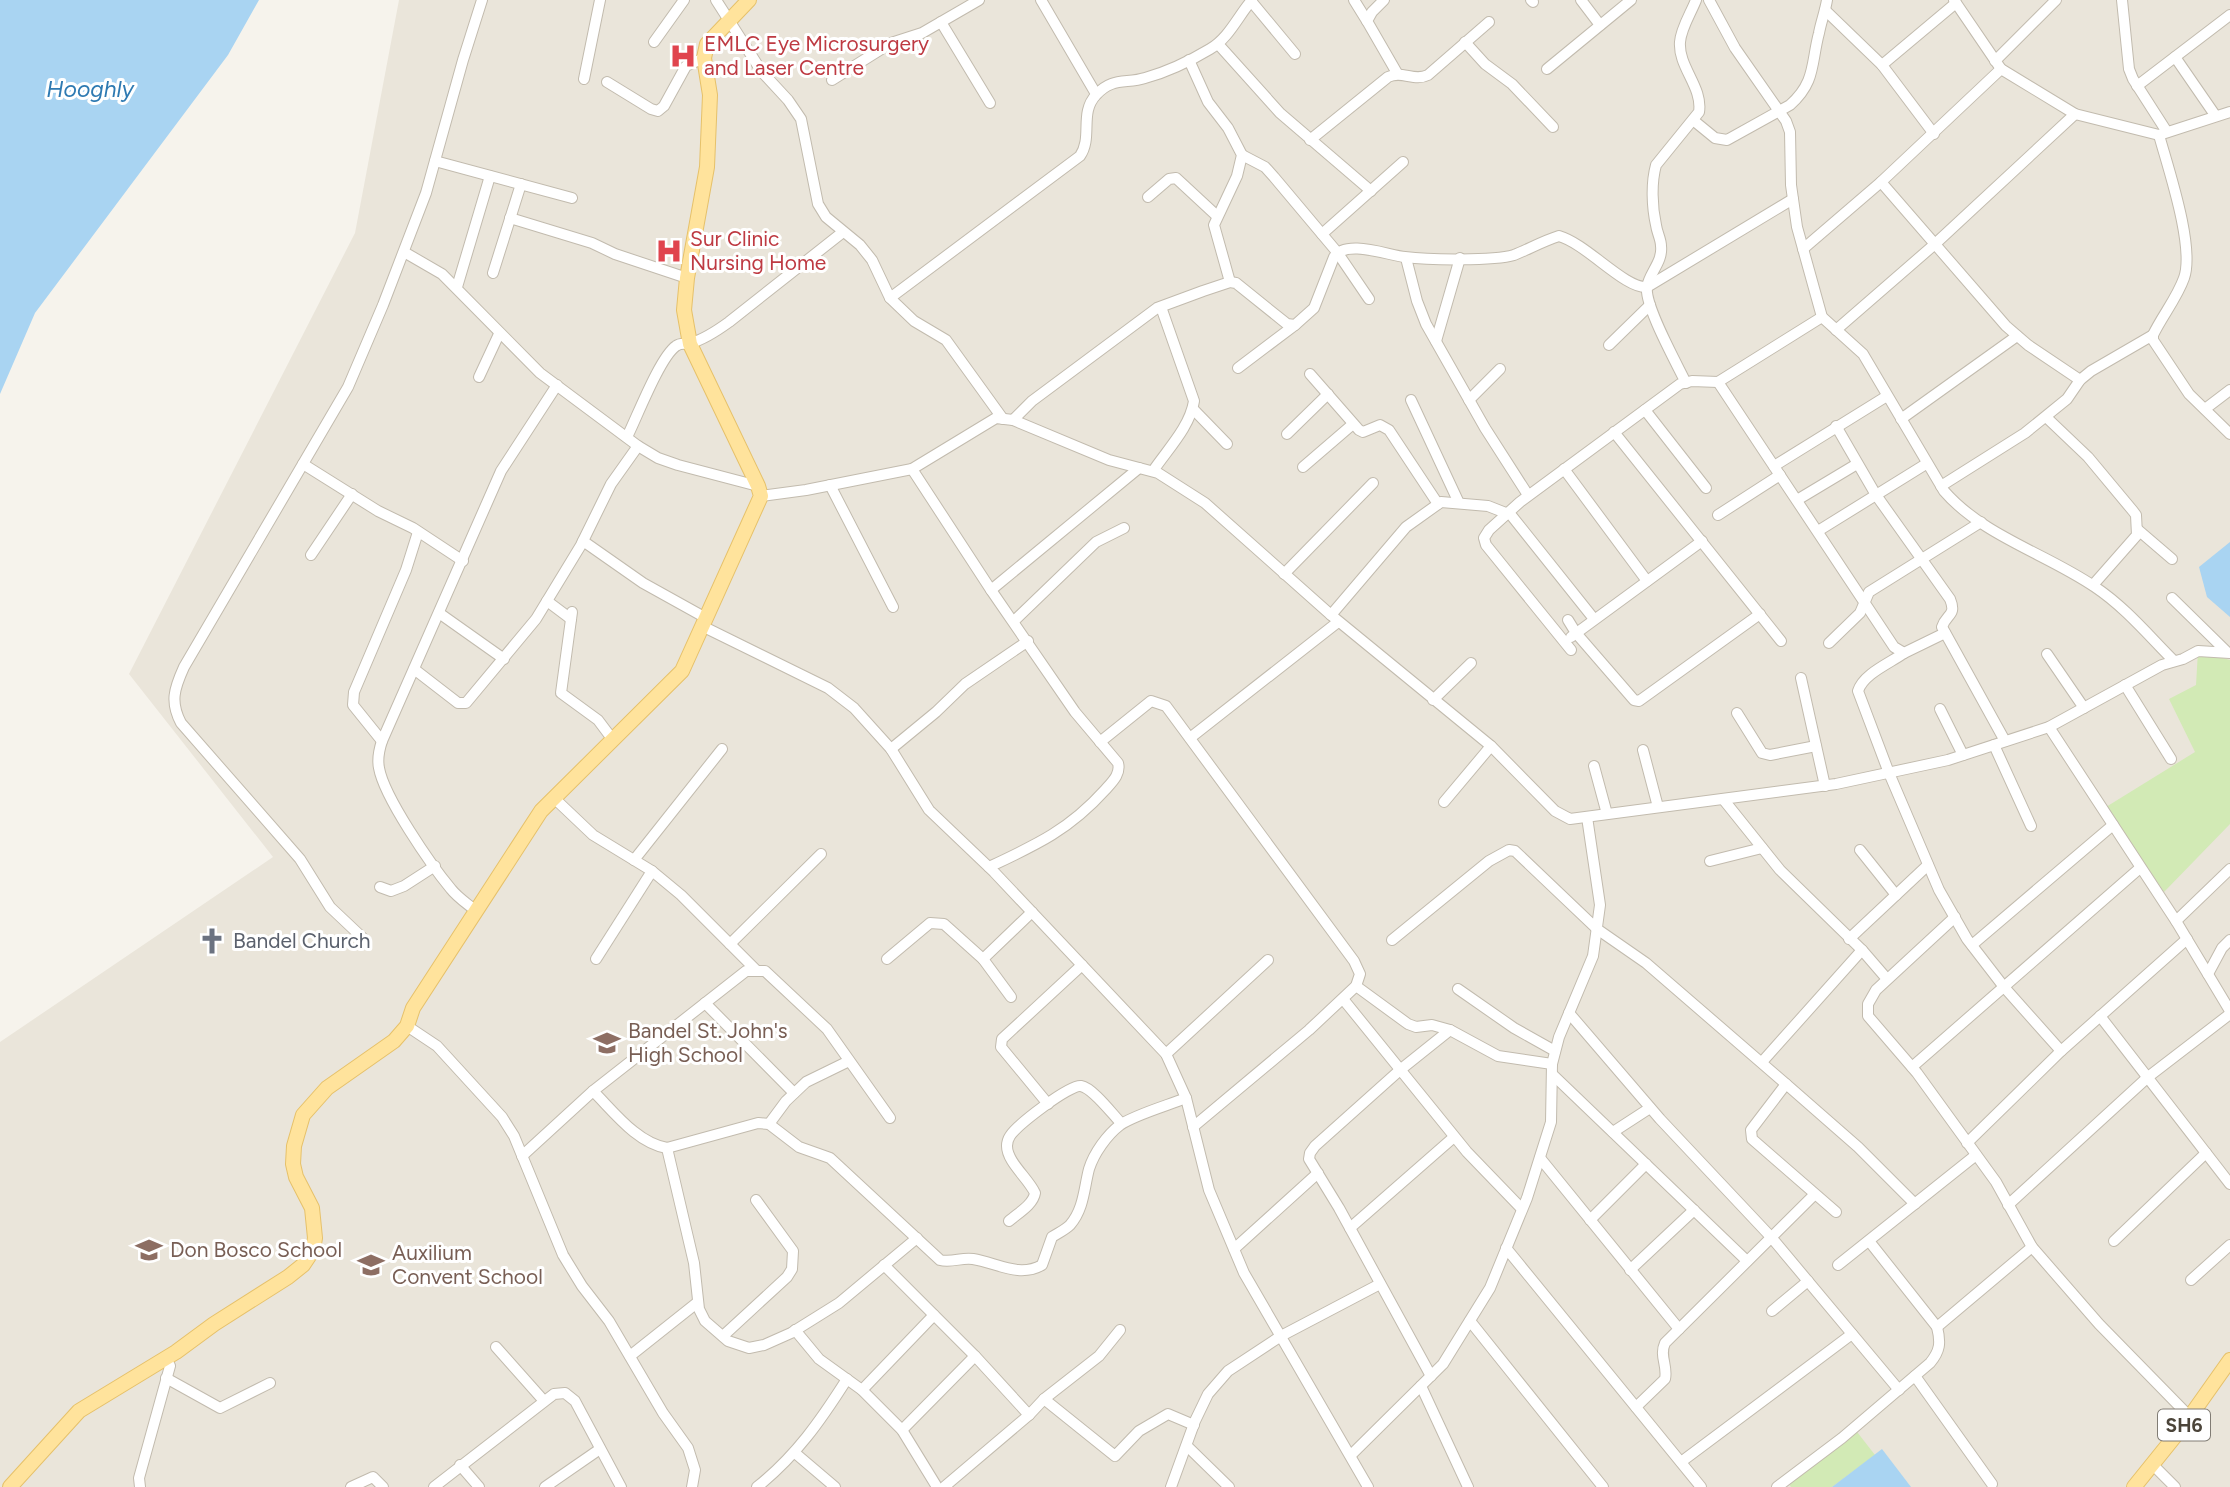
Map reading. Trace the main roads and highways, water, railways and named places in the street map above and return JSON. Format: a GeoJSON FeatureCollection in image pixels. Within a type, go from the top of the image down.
{"type":"FeatureCollection","features":[{"type":"Feature","properties":{"kind":"main road"},"geometry":{"type":"LineString","coordinates":[[10,1487],[79,1411],[166,1358],[303,1265],[313,1250],[315,1238],[312,1208],[296,1177],[293,1164],[294,1146],[303,1115],[327,1088],[394,1041],[407,1026],[413,1008],[541,811],[682,671],[760,491],[690,344],[684,310],[687,278],[707,167],[710,94],[704,58],[707,44],[749,0]]}},
{"type":"Feature","properties":{"kind":"main road","name":"SH6"},"geometry":{"type":"LineString","coordinates":[[2134,1487],[2190,1417],[2230,1360]]}},
{"type":"Feature","properties":{"kind":"water","name":"Hooghly"},"geometry":{"type":"Polygon","coordinates":[[[0,0],[259,0],[228,55],[35,313],[0,394],[0,0]]]}},
{"type":"Feature","properties":{"kind":"water"},"geometry":{"type":"Polygon","coordinates":[[[2230,542],[2230,617],[2207,597],[2199,567],[2230,542]]]}},
{"type":"Feature","properties":{"kind":"water"},"geometry":{"type":"Polygon","coordinates":[[[1882,1449],[1911,1487],[1832,1487],[1882,1449]]]}},
{"type":"Feature","properties":{"kind":"place","name":"EMLC Eye Microsurgery and Laser Centre"},"geometry":{"type":"Point","coordinates":[683,56]}},
{"type":"Feature","properties":{"kind":"place","name":"Sur Clinic Nursing Home"},"geometry":{"type":"Point","coordinates":[669,251]}},
{"type":"Feature","properties":{"kind":"place","name":"Bandel Church"},"geometry":{"type":"Point","coordinates":[212,941]}},
{"type":"Feature","properties":{"kind":"place","name":"Bandel St. John's High School"},"geometry":{"type":"Point","coordinates":[607,1043]}},
{"type":"Feature","properties":{"kind":"place","name":"Don Bosco School"},"geometry":{"type":"Point","coordinates":[149,1250]}},
{"type":"Feature","properties":{"kind":"place","name":"Auxilium Convent School"},"geometry":{"type":"Point","coordinates":[371,1265]}}]}
